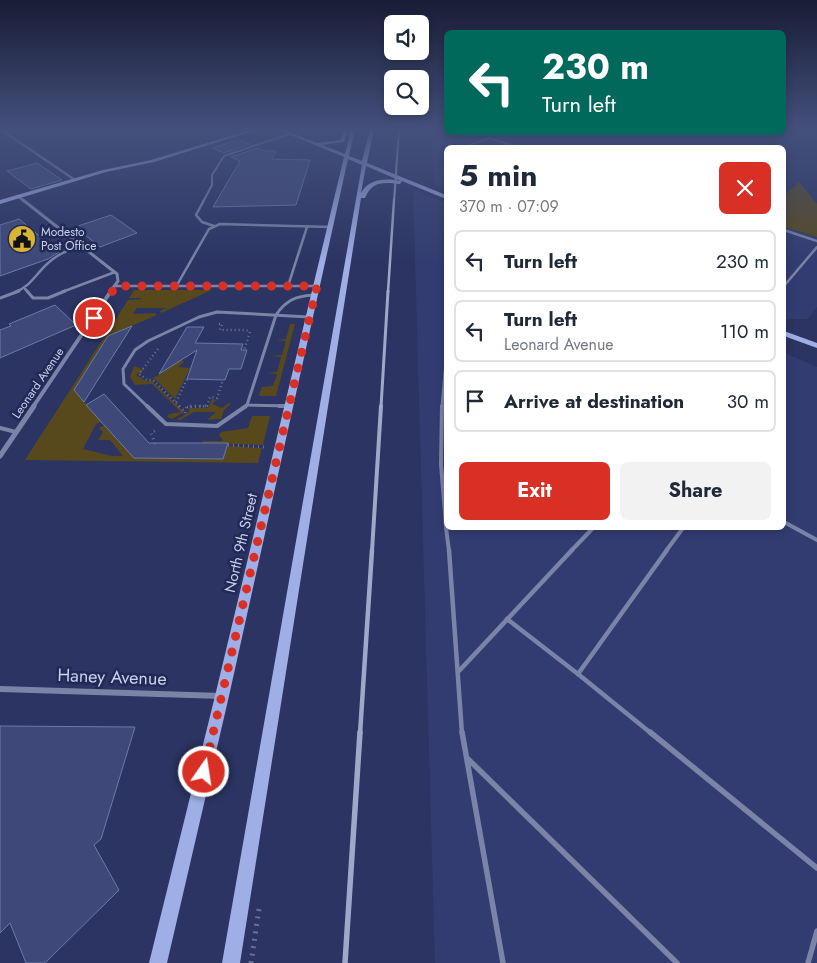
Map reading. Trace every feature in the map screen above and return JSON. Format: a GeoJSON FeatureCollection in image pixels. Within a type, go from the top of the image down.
{"type":"FeatureCollection","features":[{"type":"Feature","properties":{"kind":"street"},"geometry":{"type":"LineString","coordinates":[[66,174],[75,180]]}},
{"type":"Feature","properties":{"kind":"street"},"geometry":{"type":"LineString","coordinates":[[0,202],[95,174]]}},
{"type":"Feature","properties":{"kind":"street","name":"North 9th Street"},"geometry":{"type":"LineString","coordinates":[[158,963],[343,174]]}},
{"type":"Feature","properties":{"kind":"street"},"geometry":{"type":"LineString","coordinates":[[231,963],[356,213],[364,174]]}},
{"type":"Feature","properties":{"kind":"street"},"geometry":{"type":"LineString","coordinates":[[390,174],[444,196]]}},
{"type":"Feature","properties":{"kind":"street"},"geometry":{"type":"LineString","coordinates":[[356,213],[360,211],[364,191],[373,183],[395,181],[418,186]]}},
{"type":"Feature","properties":{"kind":"street"},"geometry":{"type":"LineString","coordinates":[[19,197],[115,272],[118,276],[116,286]]}},
{"type":"Feature","properties":{"kind":"street","name":"Leonard Avenue"},"geometry":{"type":"LineString","coordinates":[[0,456],[116,286]]}},
{"type":"Feature","properties":{"kind":"street"},"geometry":{"type":"LineString","coordinates":[[786,334],[817,346]]}},
{"type":"Feature","properties":{"kind":"street","name":"Haney Avenue"},"geometry":{"type":"LineString","coordinates":[[0,688],[222,696]]}},
{"type":"Feature","properties":{"kind":"lane"},"geometry":{"type":"LineString","coordinates":[[213,174],[212,185],[196,215],[202,222],[215,226]]}},
{"type":"Feature","properties":{"kind":"lane"},"geometry":{"type":"LineString","coordinates":[[177,285],[209,229],[220,224],[331,227]]}},
{"type":"Feature","properties":{"kind":"lane"},"geometry":{"type":"LineString","coordinates":[[288,286],[307,226]]}},
{"type":"Feature","properties":{"kind":"lane"},"geometry":{"type":"LineString","coordinates":[[786,231],[817,241]]}},
{"type":"Feature","properties":{"kind":"lane"},"geometry":{"type":"LineString","coordinates":[[0,298],[24,289],[48,262],[65,251],[81,245]]}},
{"type":"Feature","properties":{"kind":"lane"},"geometry":{"type":"LineString","coordinates":[[786,284],[817,248]]}},
{"type":"Feature","properties":{"kind":"lane"},"geometry":{"type":"LineString","coordinates":[[24,289],[33,298],[48,298],[115,272]]}},
{"type":"Feature","properties":{"kind":"lane"},"geometry":{"type":"LineString","coordinates":[[116,286],[317,286]]}},
{"type":"Feature","properties":{"kind":"lane"},"geometry":{"type":"LineString","coordinates":[[247,405],[276,315],[283,304],[302,296],[315,294]]}},
{"type":"Feature","properties":{"kind":"lane"},"geometry":{"type":"LineString","coordinates":[[289,406],[247,405],[217,426],[166,424],[124,384],[123,368],[135,350],[199,317],[217,312],[310,317]]}},
{"type":"Feature","properties":{"kind":"lane"},"geometry":{"type":"LineString","coordinates":[[444,380],[442,398],[442,498],[444,512]]}},
{"type":"Feature","properties":{"kind":"lane"},"geometry":{"type":"LineString","coordinates":[[0,428],[16,432]]}},
{"type":"Feature","properties":{"kind":"lane"},"geometry":{"type":"LineString","coordinates":[[786,523],[817,540]]}},
{"type":"Feature","properties":{"kind":"lane"},"geometry":{"type":"LineString","coordinates":[[446,530],[452,570],[461,726],[503,963]]}},
{"type":"Feature","properties":{"kind":"lane"},"geometry":{"type":"LineString","coordinates":[[458,672],[590,530]]}},
{"type":"Feature","properties":{"kind":"lane"},"geometry":{"type":"LineString","coordinates":[[578,674],[683,530]]}},
{"type":"Feature","properties":{"kind":"lane"},"geometry":{"type":"LineString","coordinates":[[507,619],[578,674],[817,868]]}},
{"type":"Feature","properties":{"kind":"lane"},"geometry":{"type":"LineString","coordinates":[[467,758],[677,963]]}},
{"type":"Feature","properties":{"kind":"lane"},"geometry":{"type":"LineString","coordinates":[[808,963],[817,931]]}},
{"type":"Feature","properties":{"kind":"path"},"geometry":{"type":"LineString","coordinates":[[217,324],[222,324],[220,330],[246,330],[250,332],[244,350]]}},
{"type":"Feature","properties":{"kind":"path"},"geometry":{"type":"LineString","coordinates":[[164,346],[156,350],[138,374],[147,380],[153,380],[185,412]]}},
{"type":"Feature","properties":{"kind":"path"},"geometry":{"type":"LineString","coordinates":[[176,402],[187,379]]}},
{"type":"Feature","properties":{"kind":"path"},"geometry":{"type":"LineString","coordinates":[[155,444],[151,433],[185,412],[187,406],[207,406],[210,397],[217,398],[223,380]]}},
{"type":"Feature","properties":{"kind":"path"},"geometry":{"type":"LineString","coordinates":[[228,445],[264,447]]}},
{"type":"Feature","properties":{"kind":"shaded area"},"geometry":{"type":"Polygon","coordinates":[[[434,174],[444,174],[444,189],[435,186],[434,174]]]}},
{"type":"Feature","properties":{"kind":"shaded area"},"geometry":{"type":"Polygon","coordinates":[[[799,182],[817,204],[817,237],[786,228],[786,194],[799,182]]]}},
{"type":"Feature","properties":{"kind":"shaded area"},"geometry":{"type":"Polygon","coordinates":[[[413,189],[444,202],[444,530],[786,530],[786,353],[817,367],[817,963],[435,963],[413,189]]]}},
{"type":"Feature","properties":{"kind":"shaded area"},"geometry":{"type":"Polygon","coordinates":[[[786,228],[817,237],[817,307],[808,319],[786,319],[786,228]]]}},
{"type":"Feature","properties":{"kind":"shaded area"},"geometry":{"type":"Polygon","coordinates":[[[134,290],[212,290],[161,313],[160,311],[166,308],[137,308],[133,314],[155,313],[157,315],[108,336],[74,390],[102,422],[96,424],[83,449],[112,456],[123,456],[110,440],[98,440],[103,432],[99,428],[104,425],[134,458],[223,459],[227,446],[262,448],[258,463],[25,460],[128,300],[142,298],[129,298],[134,290]]]}},
{"type":"Feature","properties":{"kind":"shaded area"},"geometry":{"type":"Polygon","coordinates":[[[290,324],[295,324],[276,396],[260,396],[262,387],[273,386],[277,374],[266,373],[277,372],[281,357],[271,356],[282,355],[286,341],[276,340],[286,339],[290,324]]]}},
{"type":"Feature","properties":{"kind":"shaded area"},"geometry":{"type":"Polygon","coordinates":[[[181,360],[184,362],[178,367],[190,368],[175,399],[155,379],[152,379],[181,360]]]}},
{"type":"Feature","properties":{"kind":"shaded area"},"geometry":{"type":"Polygon","coordinates":[[[134,366],[144,370],[136,375],[146,381],[152,381],[184,412],[172,419],[167,417],[169,414],[181,412],[152,384],[135,385],[130,377],[134,366]]]}},
{"type":"Feature","properties":{"kind":"shaded area"},"geometry":{"type":"Polygon","coordinates":[[[212,399],[216,400],[212,404],[222,408],[229,403],[231,404],[224,410],[221,419],[207,420],[216,412],[194,412],[180,420],[176,420],[189,412],[189,408],[208,408],[212,399]]]}},
{"type":"Feature","properties":{"kind":"shaded area"},"geometry":{"type":"Polygon","coordinates":[[[252,416],[270,416],[263,445],[202,443],[202,441],[223,441],[219,435],[221,432],[248,428],[252,416]]]}},
{"type":"Feature","properties":{"kind":"building"},"geometry":{"type":"Polygon","coordinates":[[[11,174],[53,174],[62,180],[31,189],[11,174]]]}},
{"type":"Feature","properties":{"kind":"building"},"geometry":{"type":"Polygon","coordinates":[[[232,174],[306,174],[296,205],[213,207],[232,174]]]}},
{"type":"Feature","properties":{"kind":"building"},"geometry":{"type":"Polygon","coordinates":[[[111,215],[137,233],[100,247],[75,227],[111,215]]]}},
{"type":"Feature","properties":{"kind":"building","name":"Modesto Post Office"},"geometry":{"type":"Polygon","coordinates":[[[19,219],[59,252],[48,259],[0,276],[0,225],[19,219]]]}},
{"type":"Feature","properties":{"kind":"building"},"geometry":{"type":"Polygon","coordinates":[[[55,305],[76,325],[0,358],[0,330],[11,326],[9,324],[55,305]]]}},
{"type":"Feature","properties":{"kind":"building"},"geometry":{"type":"Polygon","coordinates":[[[132,326],[84,402],[74,390],[108,336],[132,326]]]}},
{"type":"Feature","properties":{"kind":"building"},"geometry":{"type":"Polygon","coordinates":[[[187,327],[204,327],[195,343],[243,344],[241,350],[247,350],[241,369],[229,369],[225,380],[187,379],[197,350],[159,374],[187,327]]]}},
{"type":"Feature","properties":{"kind":"building"},"geometry":{"type":"Polygon","coordinates":[[[104,394],[149,443],[228,443],[223,459],[134,458],[86,405],[104,394]]]}},
{"type":"Feature","properties":{"kind":"building"},"geometry":{"type":"Polygon","coordinates":[[[0,726],[135,727],[101,839],[94,845],[119,890],[45,963],[26,963],[10,923],[0,933],[0,726]]]}},
{"type":"Feature","properties":{"kind":"railway"},"geometry":{"type":"LineString","coordinates":[[394,202],[396,174]]}},
{"type":"Feature","properties":{"kind":"railway"},"geometry":{"type":"LineString","coordinates":[[388,292],[394,200]]}},
{"type":"Feature","properties":{"kind":"railway"},"geometry":{"type":"LineString","coordinates":[[381,407],[388,291]]}},
{"type":"Feature","properties":{"kind":"railway"},"geometry":{"type":"LineString","coordinates":[[372,551],[381,406]]}},
{"type":"Feature","properties":{"kind":"railway"},"geometry":{"type":"LineString","coordinates":[[360,734],[372,550]]}},
{"type":"Feature","properties":{"kind":"railway"},"geometry":{"type":"LineString","coordinates":[[345,963],[360,732]]}},
{"type":"Feature","properties":{"kind":"place","name":"Modesto Post Office"},"geometry":{"type":"Point","coordinates":[22,239]}},
{"type":"Feature","properties":{"kind":"route"},"geometry":{"type":"LineString","coordinates":[[94,318],[116,286],[317,286],[204,772]]}}]}
